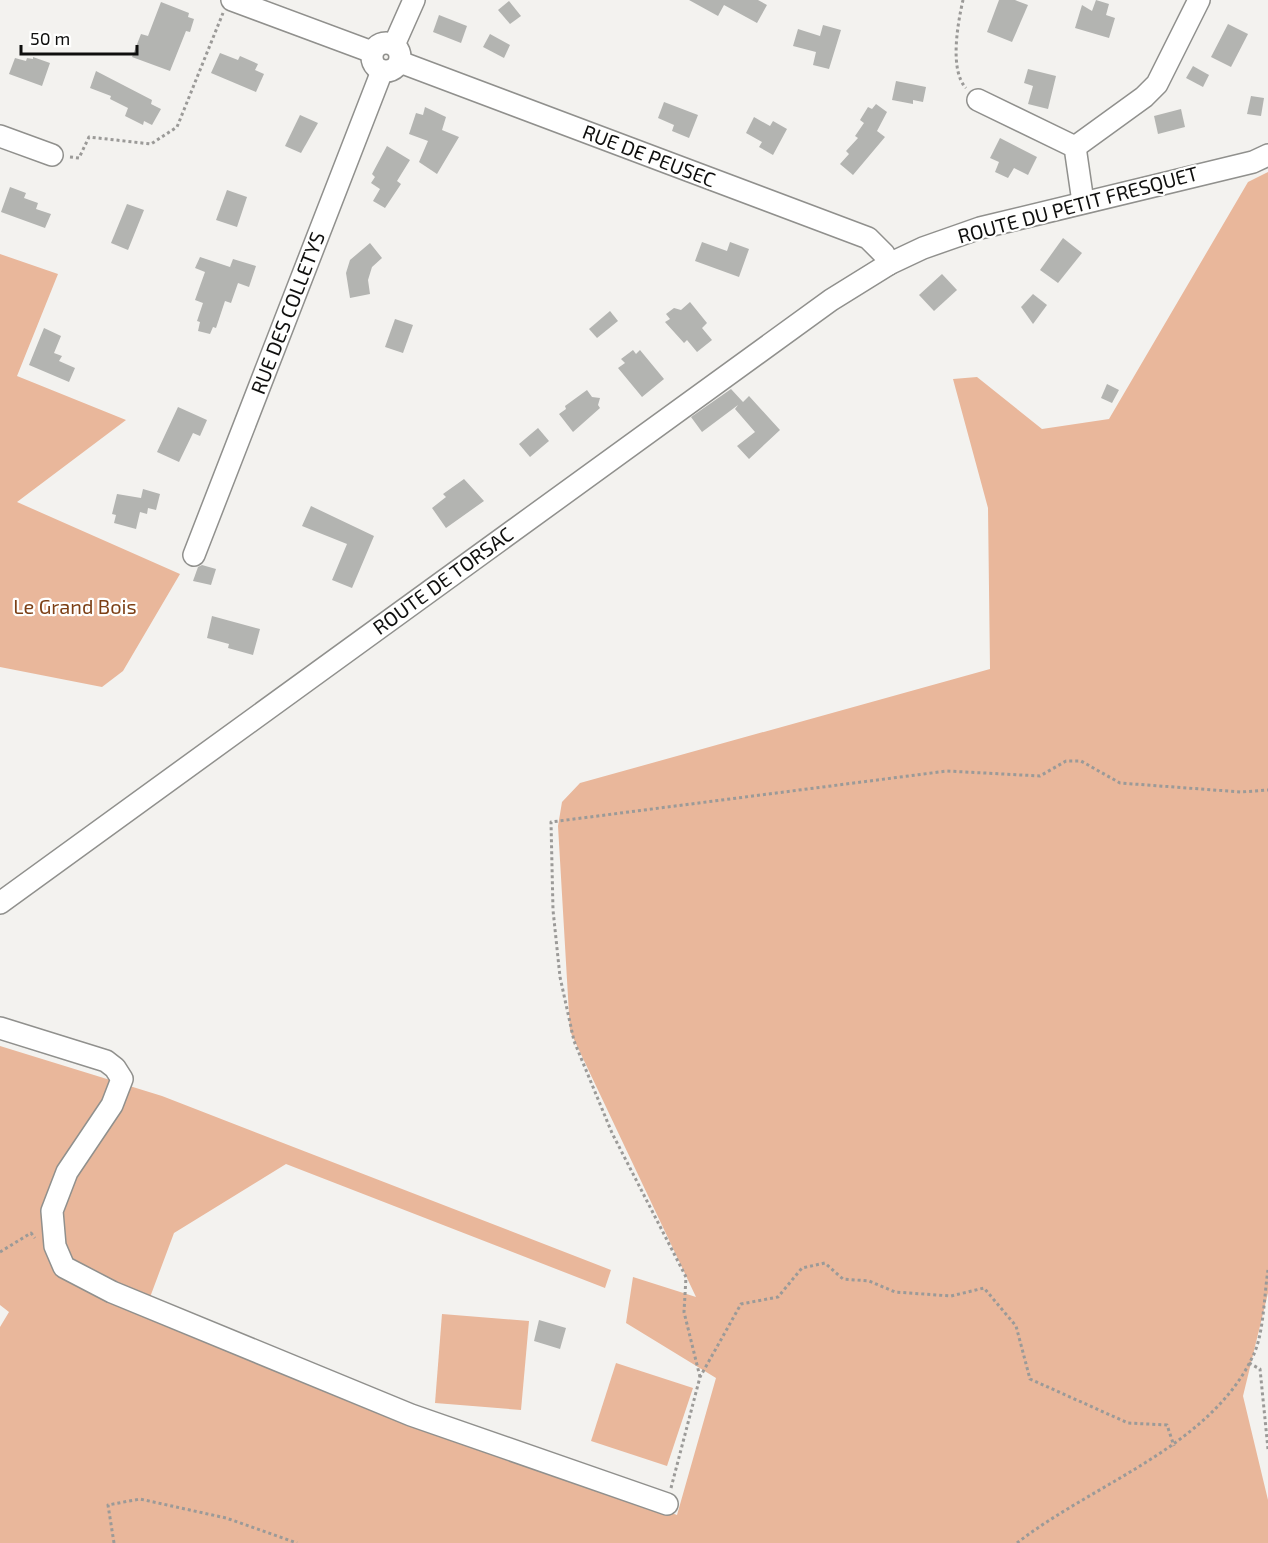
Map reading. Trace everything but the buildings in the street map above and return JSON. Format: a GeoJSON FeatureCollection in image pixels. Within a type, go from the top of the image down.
{"type":"FeatureCollection","features":[{"type":"Feature","properties":{"kind":"street","name":"RUE DES COLLETYS"},"geometry":{"type":"LineString","coordinates":[[194,555],[414,0]]}},
{"type":"Feature","properties":{"kind":"street"},"geometry":{"type":"LineString","coordinates":[[1075,147],[1144,97],[1156,84],[1198,0]]}},
{"type":"Feature","properties":{"kind":"street"},"geometry":{"type":"LineString","coordinates":[[227,5],[372,52],[372,62],[392,59]]}},
{"type":"Feature","properties":{"kind":"street","name":"RUE DE PEUSEC"},"geometry":{"type":"LineString","coordinates":[[392,59],[868,238],[884,254],[890,264]]}},
{"type":"Feature","properties":{"kind":"street"},"geometry":{"type":"LineString","coordinates":[[978,100],[1075,147]]}},
{"type":"Feature","properties":{"kind":"street"},"geometry":{"type":"LineString","coordinates":[[0,136],[52,155]]}},
{"type":"Feature","properties":{"kind":"street"},"geometry":{"type":"LineString","coordinates":[[1075,147],[1083,202]]}},
{"type":"Feature","properties":{"kind":"street","name":"ROUTE DU PETIT FRESQUET"},"geometry":{"type":"LineString","coordinates":[[890,264],[923,248],[980,228],[1253,162],[1268,155]]}},
{"type":"Feature","properties":{"kind":"street","name":"ROUTE DE TORSAC"},"geometry":{"type":"LineString","coordinates":[[0,903],[813,313],[890,264]]}},
{"type":"Feature","properties":{"kind":"street"},"geometry":{"type":"LineString","coordinates":[[0,1028],[106,1061],[115,1068],[122,1079],[112,1105],[66,1172],[52,1211],[54,1246],[64,1267],[112,1292],[411,1415],[667,1503]]}},
{"type":"Feature","properties":{"kind":"path"},"geometry":{"type":"LineString","coordinates":[[963,0],[956,31],[958,64],[963,85],[978,100]]}},
{"type":"Feature","properties":{"kind":"path"},"geometry":{"type":"LineString","coordinates":[[52,155],[79,158],[89,137],[151,144],[177,127],[227,5]]}},
{"type":"Feature","properties":{"kind":"path"},"geometry":{"type":"LineString","coordinates":[[700,1377],[684,1312],[686,1277],[612,1133],[574,1041],[560,977],[553,910],[551,822],[947,771],[1040,776],[1066,761],[1081,760],[1120,783],[1241,792],[1268,790]]}},
{"type":"Feature","properties":{"kind":"path"},"geometry":{"type":"LineString","coordinates":[[0,1252],[32,1233],[37,1240]]}},
{"type":"Feature","properties":{"kind":"path"},"geometry":{"type":"LineString","coordinates":[[667,1503],[700,1377],[741,1304],[778,1297],[802,1268],[825,1263],[843,1279],[868,1281],[895,1292],[951,1296],[984,1288],[1016,1326],[1030,1379],[1128,1423],[1167,1425],[1174,1446]]}},
{"type":"Feature","properties":{"kind":"path"},"geometry":{"type":"LineString","coordinates":[[1017,1543],[1104,1485],[1174,1446],[1211,1414],[1249,1363],[1258,1340],[1268,1270]]}},
{"type":"Feature","properties":{"kind":"path"},"geometry":{"type":"LineString","coordinates":[[1249,1363],[1260,1369],[1268,1449]]}},
{"type":"Feature","properties":{"kind":"path"},"geometry":{"type":"LineString","coordinates":[[114,1543],[108,1505],[140,1499],[226,1518],[297,1543]]}},
{"type":"Feature","properties":{"kind":"green space"},"geometry":{"type":"Polygon","coordinates":[[[1268,172],[1268,1293],[1243,1396],[1268,1500],[1268,1543],[0,1543],[0,1327],[9,1312],[0,1305],[0,1046],[162,1096],[611,1270],[605,1288],[286,1164],[174,1233],[143,1316],[677,1515],[716,1378],[626,1323],[633,1277],[696,1297],[570,1031],[558,826],[562,802],[580,783],[990,669],[988,508],[953,379],[977,377],[1042,429],[1109,419],[1248,182],[1268,172]]]}},
{"type":"Feature","properties":{"kind":"green space","name":"Le Grand Bois"},"geometry":{"type":"Polygon","coordinates":[[[0,254],[58,274],[17,376],[126,420],[17,502],[180,574],[123,671],[102,687],[0,667],[0,254]]]}},
{"type":"Feature","properties":{"kind":"green space"},"geometry":{"type":"Polygon","coordinates":[[[442,1314],[529,1321],[521,1410],[435,1403],[442,1314]]]}},
{"type":"Feature","properties":{"kind":"green space"},"geometry":{"type":"Polygon","coordinates":[[[616,1363],[693,1388],[667,1466],[591,1441],[616,1363]]]}}]}
